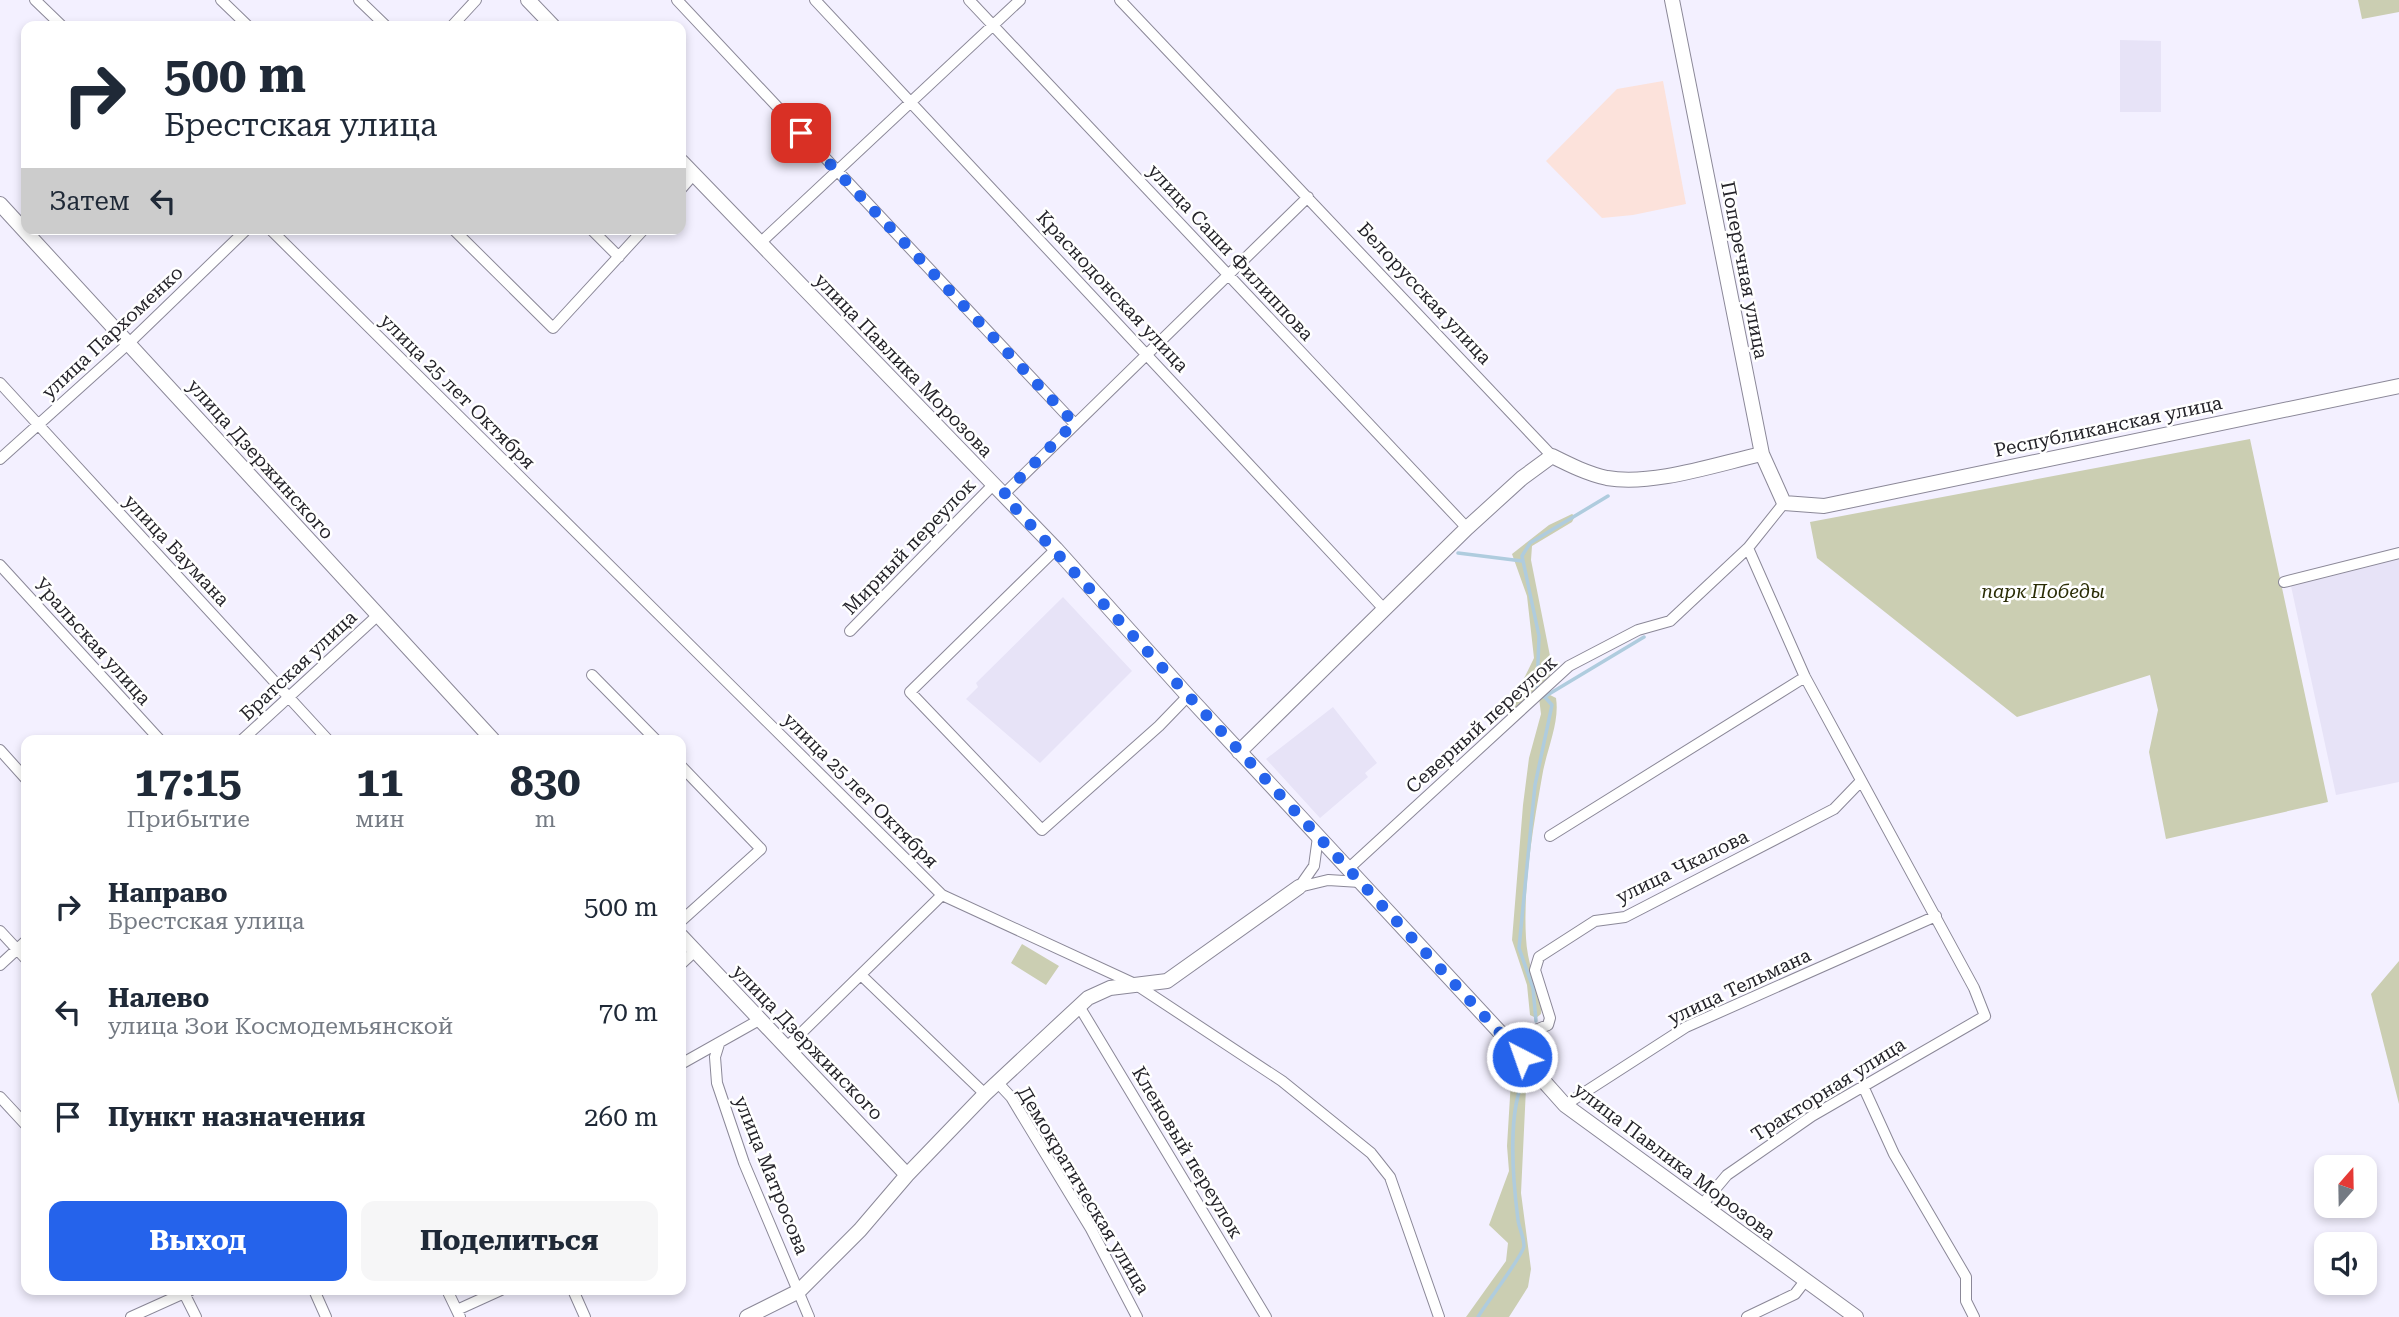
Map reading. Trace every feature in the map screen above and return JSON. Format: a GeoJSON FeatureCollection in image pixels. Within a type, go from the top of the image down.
{"type":"FeatureCollection","features":[{"type":"Feature","properties":{"kind":"street"},"geometry":{"type":"LineString","coordinates":[[36,0],[57,21]]}},
{"type":"Feature","properties":{"kind":"street"},"geometry":{"type":"LineString","coordinates":[[221,0],[243,21]]}},
{"type":"Feature","properties":{"kind":"street"},"geometry":{"type":"LineString","coordinates":[[359,0],[381,21]]}},
{"type":"Feature","properties":{"kind":"street"},"geometry":{"type":"LineString","coordinates":[[456,21],[475,0]]}},
{"type":"Feature","properties":{"kind":"street"},"geometry":{"type":"LineString","coordinates":[[528,0],[548,21]]}},
{"type":"Feature","properties":{"kind":"street"},"geometry":{"type":"LineString","coordinates":[[677,0],[1074,423]]}},
{"type":"Feature","properties":{"kind":"street","name":"Краснодонская улица"},"geometry":{"type":"LineString","coordinates":[[815,0],[1384,609]]}},
{"type":"Feature","properties":{"kind":"street","name":"улица Саши Филиппова"},"geometry":{"type":"LineString","coordinates":[[969,0],[1467,528]]}},
{"type":"Feature","properties":{"kind":"street"},"geometry":{"type":"LineString","coordinates":[[759,244],[1020,0]]}},
{"type":"Feature","properties":{"kind":"street","name":"Белорусская улица"},"geometry":{"type":"LineString","coordinates":[[1120,0],[1552,456],[1601,477],[1627,480],[1650,478],[1762,454]]}},
{"type":"Feature","properties":{"kind":"street","name":"Поперечная улица"},"geometry":{"type":"LineString","coordinates":[[1672,0],[1762,454],[1783,503]]}},
{"type":"Feature","properties":{"kind":"street","name":"улица Павлика Морозова"},"geometry":{"type":"LineString","coordinates":[[686,165],[1055,549],[1565,1105],[1856,1317]]}},
{"type":"Feature","properties":{"kind":"street"},"geometry":{"type":"LineString","coordinates":[[686,183],[694,174]]}},
{"type":"Feature","properties":{"kind":"street","name":"Мирный переулок"},"geometry":{"type":"LineString","coordinates":[[850,631],[998,490],[1074,423],[1308,197]]}},
{"type":"Feature","properties":{"kind":"street","name":"улица Дзержинского"},"geometry":{"type":"LineString","coordinates":[[0,204],[21,227]]}},
{"type":"Feature","properties":{"kind":"street","name":"улица Дзержинского"},"geometry":{"type":"LineString","coordinates":[[29,235],[488,735]]}},
{"type":"Feature","properties":{"kind":"street","name":"улица Пархоменко"},"geometry":{"type":"LineString","coordinates":[[0,459],[129,343],[241,235]]}},
{"type":"Feature","properties":{"kind":"street","name":"улица 25 лет Октября"},"geometry":{"type":"LineString","coordinates":[[276,235],[942,895],[1135,984],[1282,1081],[1371,1153],[1390,1177],[1439,1317]]}},
{"type":"Feature","properties":{"kind":"street"},"geometry":{"type":"LineString","coordinates":[[459,235],[553,328],[639,235]]}},
{"type":"Feature","properties":{"kind":"street"},"geometry":{"type":"LineString","coordinates":[[597,235],[619,257]]}},
{"type":"Feature","properties":{"kind":"street","name":"улица Баумана"},"geometry":{"type":"LineString","coordinates":[[0,383],[323,735]]}},
{"type":"Feature","properties":{"kind":"street","name":"Республиканская улица"},"geometry":{"type":"LineString","coordinates":[[1783,503],[1825,506],[2399,386]]}},
{"type":"Feature","properties":{"kind":"street"},"geometry":{"type":"LineString","coordinates":[[1239,751],[1467,528],[1522,478],[1552,456]]}},
{"type":"Feature","properties":{"kind":"street","name":"Северный переулок"},"geometry":{"type":"LineString","coordinates":[[1348,869],[1569,666],[1637,630],[1670,621],[1748,548],[1783,503]]}},
{"type":"Feature","properties":{"kind":"street"},"geometry":{"type":"LineString","coordinates":[[1748,548],[1805,677],[1936,916]]}},
{"type":"Feature","properties":{"kind":"street"},"geometry":{"type":"LineString","coordinates":[[1055,549],[910,692],[1041,830],[1159,726],[1188,696]]}},
{"type":"Feature","properties":{"kind":"street"},"geometry":{"type":"LineString","coordinates":[[2284,582],[2399,553]]}},
{"type":"Feature","properties":{"kind":"street","name":"Уральская улица"},"geometry":{"type":"LineString","coordinates":[[0,565],[155,735]]}},
{"type":"Feature","properties":{"kind":"street","name":"Братская улица"},"geometry":{"type":"LineString","coordinates":[[247,735],[377,615]]}},
{"type":"Feature","properties":{"kind":"street"},"geometry":{"type":"LineString","coordinates":[[592,675],[651,735]]}},
{"type":"Feature","properties":{"kind":"street"},"geometry":{"type":"LineString","coordinates":[[1550,836],[1805,677]]}},
{"type":"Feature","properties":{"kind":"street"},"geometry":{"type":"LineString","coordinates":[[0,750],[21,773]]}},
{"type":"Feature","properties":{"kind":"street"},"geometry":{"type":"LineString","coordinates":[[686,771],[761,849],[686,916]]}},
{"type":"Feature","properties":{"kind":"street","name":"улица Чкалова"},"geometry":{"type":"LineString","coordinates":[[1508,1041],[1548,1025],[1550,1018],[1535,970],[1539,957],[1595,921],[1625,917],[1834,809],[1861,781]]}},
{"type":"Feature","properties":{"kind":"street"},"geometry":{"type":"LineString","coordinates":[[747,1317],[799,1291],[860,1230],[907,1175],[985,1094],[1079,1006],[1096,993],[1135,984],[1167,981],[1299,887],[1314,866],[1318,837]]}},
{"type":"Feature","properties":{"kind":"street"},"geometry":{"type":"LineString","coordinates":[[1299,887],[1328,880],[1360,882]]}},
{"type":"Feature","properties":{"kind":"street"},"geometry":{"type":"LineString","coordinates":[[788,1046],[942,895]]}},
{"type":"Feature","properties":{"kind":"street","name":"Тракторная улица"},"geometry":{"type":"LineString","coordinates":[[1701,1206],[1727,1175],[1863,1086],[1985,1016],[1974,988],[1936,916]]}},
{"type":"Feature","properties":{"kind":"street","name":"улица Тельмана"},"geometry":{"type":"LineString","coordinates":[[1565,1105],[1686,1027],[1936,916]]}},
{"type":"Feature","properties":{"kind":"street"},"geometry":{"type":"LineString","coordinates":[[0,931],[21,954]]}},
{"type":"Feature","properties":{"kind":"street","name":"улица Дзержинского"},"geometry":{"type":"LineString","coordinates":[[686,941],[788,1046],[907,1175]]}},
{"type":"Feature","properties":{"kind":"street"},"geometry":{"type":"LineString","coordinates":[[0,965],[21,946]]}},
{"type":"Feature","properties":{"kind":"street"},"geometry":{"type":"LineString","coordinates":[[686,959],[695,951]]}},
{"type":"Feature","properties":{"kind":"street"},"geometry":{"type":"LineString","coordinates":[[861,975],[985,1094]]}},
{"type":"Feature","properties":{"kind":"street","name":"Кленовый переулок"},"geometry":{"type":"LineString","coordinates":[[1079,1006],[1266,1317]]}},
{"type":"Feature","properties":{"kind":"street"},"geometry":{"type":"LineString","coordinates":[[686,1061],[761,1019]]}},
{"type":"Feature","properties":{"kind":"street","name":"улица Матросова"},"geometry":{"type":"LineString","coordinates":[[719,1044],[715,1057],[717,1083],[744,1163],[808,1317]]}},
{"type":"Feature","properties":{"kind":"street","name":"Демократическая улица"},"geometry":{"type":"LineString","coordinates":[[997,1082],[1011,1097],[1091,1229],[1138,1317]]}},
{"type":"Feature","properties":{"kind":"street"},"geometry":{"type":"LineString","coordinates":[[1863,1086],[1894,1154],[1966,1277],[1966,1301],[1974,1317]]}},
{"type":"Feature","properties":{"kind":"street"},"geometry":{"type":"LineString","coordinates":[[0,1097],[21,1120]]}},
{"type":"Feature","properties":{"kind":"street"},"geometry":{"type":"LineString","coordinates":[[1747,1317],[1795,1294],[1805,1281]]}},
{"type":"Feature","properties":{"kind":"street"},"geometry":{"type":"LineString","coordinates":[[131,1317],[175,1295]]}},
{"type":"Feature","properties":{"kind":"street"},"geometry":{"type":"LineString","coordinates":[[185,1295],[196,1317]]}},
{"type":"Feature","properties":{"kind":"street"},"geometry":{"type":"LineString","coordinates":[[315,1295],[326,1317]]}},
{"type":"Feature","properties":{"kind":"street"},"geometry":{"type":"LineString","coordinates":[[449,1295],[458,1313],[492,1295]]}},
{"type":"Feature","properties":{"kind":"street"},"geometry":{"type":"LineString","coordinates":[[575,1295],[586,1317]]}},
{"type":"Feature","properties":{"kind":"shaded area"},"geometry":{"type":"Polygon","coordinates":[[[2120,40],[2161,41],[2161,112],[2120,112],[2120,40]]]}},
{"type":"Feature","properties":{"kind":"shaded area"},"geometry":{"type":"Polygon","coordinates":[[[1663,81],[1686,204],[1633,215],[1602,218],[1546,161],[1617,89],[1663,81]]]}},
{"type":"Feature","properties":{"kind":"shaded area"},"geometry":{"type":"Polygon","coordinates":[[[2399,559],[2399,782],[2336,795],[2291,586],[2399,559]]]}},
{"type":"Feature","properties":{"kind":"shaded area"},"geometry":{"type":"Polygon","coordinates":[[[1063,597],[1132,671],[1040,763],[966,699],[978,687],[976,683],[1063,597]]]}},
{"type":"Feature","properties":{"kind":"shaded area"},"geometry":{"type":"Polygon","coordinates":[[[1333,707],[1377,763],[1365,773],[1368,777],[1320,818],[1266,759],[1333,707]]]}},
{"type":"Feature","properties":{"kind":"green space"},"geometry":{"type":"Polygon","coordinates":[[[2358,0],[2399,0],[2399,12],[2362,19],[2358,0]]]}},
{"type":"Feature","properties":{"kind":"green space","name":"парк Победы"},"geometry":{"type":"Polygon","coordinates":[[[2250,439],[2328,802],[2166,839],[2149,752],[2158,710],[2150,675],[2017,717],[1817,558],[1810,522],[2250,439]]]}},
{"type":"Feature","properties":{"kind":"green space"},"geometry":{"type":"Polygon","coordinates":[[[1572,514],[1575,516],[1572,522],[1532,546],[1531,560],[1552,666],[1550,676],[1514,710],[1508,711],[1534,658],[1527,596],[1512,554],[1549,525],[1572,514]]]}},
{"type":"Feature","properties":{"kind":"green space"},"geometry":{"type":"Polygon","coordinates":[[[1548,694],[1556,698],[1557,708],[1535,816],[1525,918],[1530,964],[1542,1006],[1541,1014],[1536,1018],[1530,1015],[1527,985],[1512,940],[1529,758],[1541,714],[1539,698],[1548,694]]]}},
{"type":"Feature","properties":{"kind":"green space"},"geometry":{"type":"Polygon","coordinates":[[[1022,944],[1059,966],[1046,985],[1011,963],[1022,944]]]}},
{"type":"Feature","properties":{"kind":"green space"},"geometry":{"type":"Polygon","coordinates":[[[2399,961],[2399,1104],[2371,994],[2399,961]]]}},
{"type":"Feature","properties":{"kind":"green space"},"geometry":{"type":"Polygon","coordinates":[[[1511,1080],[1526,1088],[1521,1193],[1531,1269],[1528,1287],[1509,1317],[1466,1317],[1506,1261],[1508,1243],[1489,1225],[1509,1171],[1507,1146],[1511,1080]]]}},
{"type":"Feature","properties":{"kind":"waterway"},"geometry":{"type":"LineString","coordinates":[[1537,689],[1539,636],[1522,556],[1530,543],[1608,496]]}},
{"type":"Feature","properties":{"kind":"waterway"},"geometry":{"type":"LineString","coordinates":[[1458,553],[1522,561]]}},
{"type":"Feature","properties":{"kind":"waterway"},"geometry":{"type":"LineString","coordinates":[[1544,697],[1644,637]]}},
{"type":"Feature","properties":{"kind":"waterway"},"geometry":{"type":"LineString","coordinates":[[1536,1021],[1533,988],[1519,948],[1535,785],[1552,705],[1544,696]]}},
{"type":"Feature","properties":{"kind":"waterway"},"geometry":{"type":"LineString","coordinates":[[1536,1038],[1536,1060]]}},
{"type":"Feature","properties":{"kind":"waterway"},"geometry":{"type":"LineString","coordinates":[[1478,1317],[1524,1246],[1516,1204],[1513,1143],[1516,1103],[1528,1072]]}},
{"type":"Feature","properties":{"kind":"route"},"geometry":{"type":"LineString","coordinates":[[801,133],[1074,423],[1003,495],[1522,1057]]}}]}
